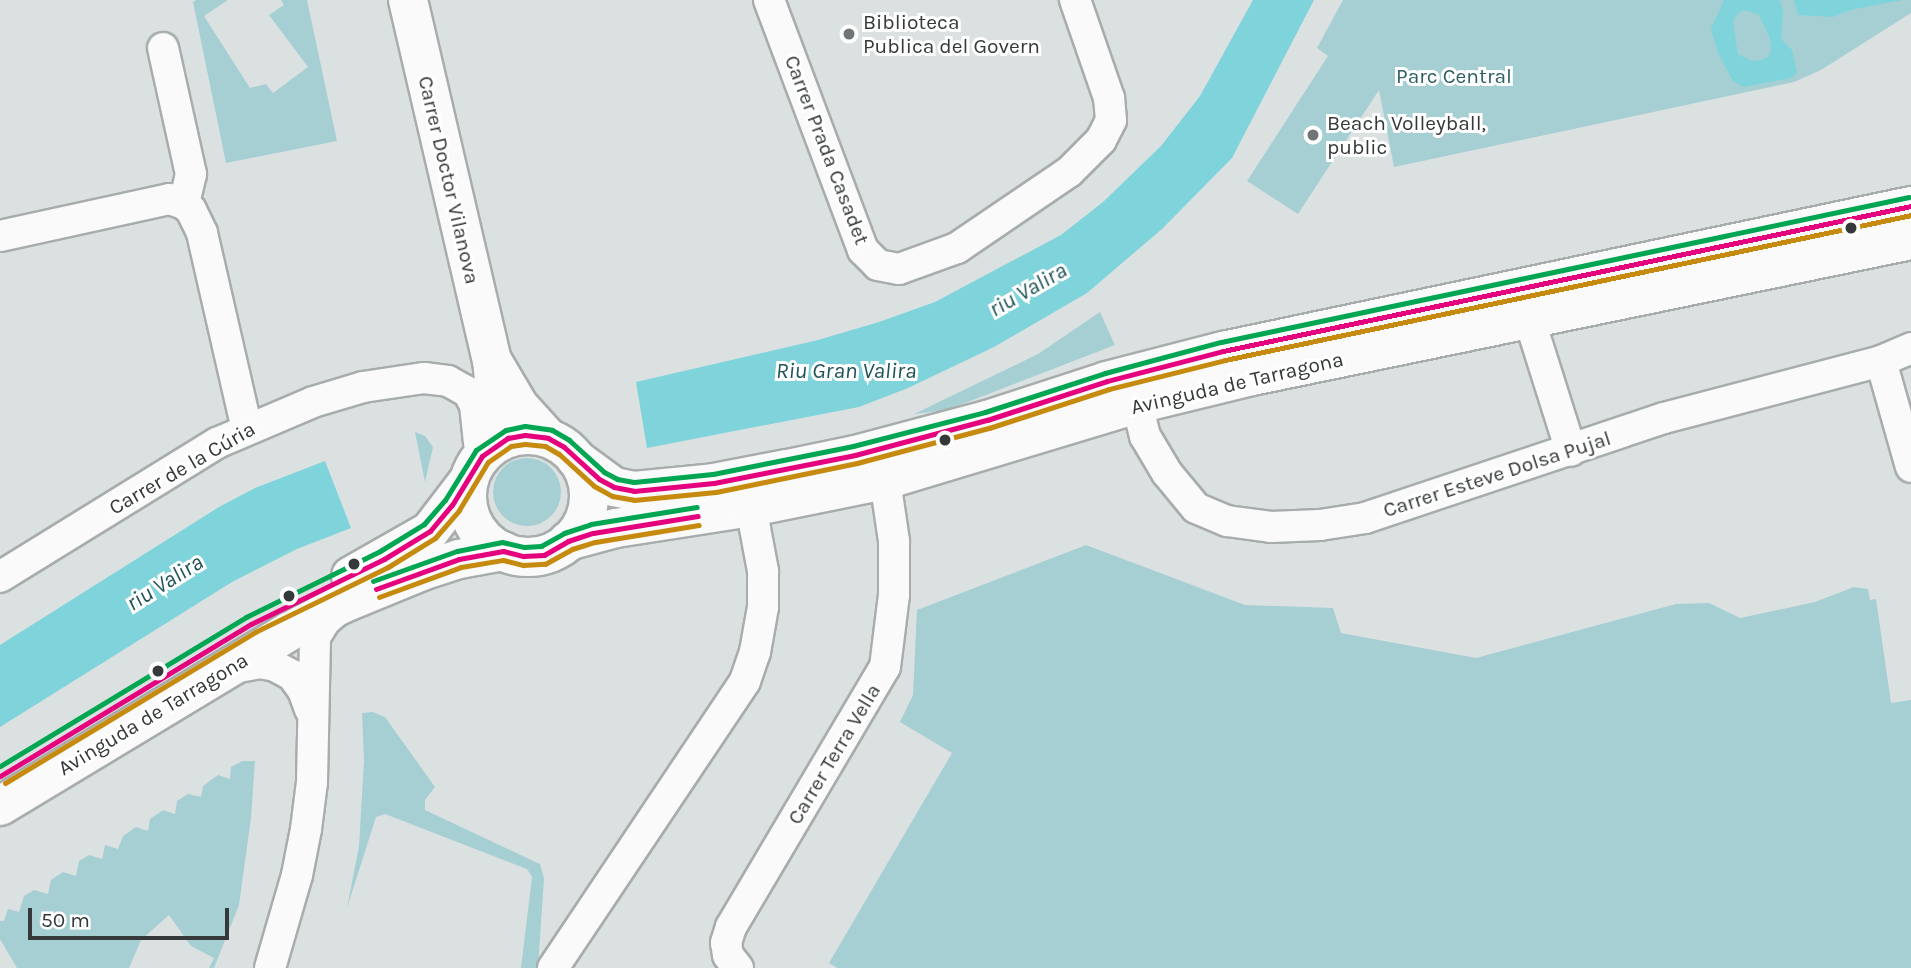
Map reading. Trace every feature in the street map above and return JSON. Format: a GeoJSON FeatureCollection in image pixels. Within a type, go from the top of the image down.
{"type":"FeatureCollection","features":[{"type":"Feature","properties":{"kind":"main road","name":"Carrer Doctor Vilanova"},"geometry":{"type":"LineString","coordinates":[[408,0],[492,360],[495,388],[478,464]]}},
{"type":"Feature","properties":{"kind":"main road","name":"Avinguda de Tarragona"},"geometry":{"type":"LineString","coordinates":[[562,449],[614,487],[634,491],[738,479],[855,455],[987,420],[1107,381],[1223,351],[1911,206]]}},
{"type":"Feature","properties":{"kind":"main road","name":"Avinguda de Tarragona"},"geometry":{"type":"LineString","coordinates":[[568,541],[616,528],[751,507],[885,480],[1137,404],[1252,376],[1530,321],[1911,240]]}},
{"type":"Feature","properties":{"kind":"main road","name":"Carrer Doctor Vilanova"},"geometry":{"type":"LineString","coordinates":[[492,360],[519,406],[562,449]]}},
{"type":"Feature","properties":{"kind":"main road"},"geometry":{"type":"LineString","coordinates":[[516,436],[562,449],[586,477],[589,497],[581,526],[557,549],[537,556],[516,556],[488,542],[472,522],[467,506],[478,464],[516,436]]}},
{"type":"Feature","properties":{"kind":"main road","name":"Avinguda de Tarragona"},"geometry":{"type":"LineString","coordinates":[[0,776],[251,624],[384,559],[430,531],[478,464]]}},
{"type":"Feature","properties":{"kind":"main road","name":"Avinguda de Tarragona"},"geometry":{"type":"LineString","coordinates":[[0,806],[288,632],[348,601],[459,559],[503,551]]}},
{"type":"Feature","properties":{"kind":"street","name":"Carrer Prada Casadet"},"geometry":{"type":"LineString","coordinates":[[769,0],[863,250],[878,265],[899,269],[957,248],[1069,172],[1101,140],[1111,120],[1109,98],[1075,0]]}},
{"type":"Feature","properties":{"kind":"street"},"geometry":{"type":"LineString","coordinates":[[163,48],[191,174],[186,197],[202,233],[247,429]]}},
{"type":"Feature","properties":{"kind":"street"},"geometry":{"type":"LineString","coordinates":[[0,236],[186,197]]}},
{"type":"Feature","properties":{"kind":"street"},"geometry":{"type":"LineString","coordinates":[[1530,321],[1571,451]]}},
{"type":"Feature","properties":{"kind":"street","name":"Carrer Esteve Dolsa Pujal"},"geometry":{"type":"LineString","coordinates":[[1137,404],[1145,436],[1167,473],[1196,508],[1227,521],[1271,527],[1320,525],[1364,519],[1664,418],[1881,361],[1911,348]]}},
{"type":"Feature","properties":{"kind":"street"},"geometry":{"type":"LineString","coordinates":[[1881,361],[1911,467]]}},
{"type":"Feature","properties":{"kind":"street","name":"Carrer de la Cúria"},"geometry":{"type":"LineString","coordinates":[[0,577],[217,443],[313,402],[363,387],[424,378],[448,381],[468,392],[475,405],[481,432],[478,464]]}},
{"type":"Feature","properties":{"kind":"street","name":"Carrer Terra Vella"},"geometry":{"type":"LineString","coordinates":[[738,968],[728,955],[726,943],[732,927],[885,667],[891,638],[894,595],[894,541],[885,480]]}},
{"type":"Feature","properties":{"kind":"street"},"geometry":{"type":"LineString","coordinates":[[553,968],[745,681],[755,652],[763,607],[763,571],[751,507]]}},
{"type":"Feature","properties":{"kind":"street"},"geometry":{"type":"LineString","coordinates":[[270,968],[297,875],[306,829],[312,782],[315,637],[326,621],[348,601]]}},
{"type":"Feature","properties":{"kind":"street"},"geometry":{"type":"LineString","coordinates":[[218,675],[241,665],[260,663],[275,666],[292,675],[303,690],[313,719]]}},
{"type":"Feature","properties":{"kind":"green space"},"geometry":{"type":"Polygon","coordinates":[[[228,0],[204,16],[250,88],[266,84],[273,93],[308,67],[269,15],[284,5],[281,0],[307,0],[337,141],[226,163],[193,2],[228,0]]]}},
{"type":"Feature","properties":{"kind":"green space","name":"Parc Central"},"geometry":{"type":"Polygon","coordinates":[[[1343,0],[1911,0],[1911,13],[1821,70],[1794,82],[1394,167],[1379,90],[1298,214],[1247,181],[1328,56],[1317,48],[1343,0]]]}},
{"type":"Feature","properties":{"kind":"green space"},"geometry":{"type":"Polygon","coordinates":[[[1100,312],[1115,345],[947,410],[914,414],[1038,354],[1100,312]]]}},
{"type":"Feature","properties":{"kind":"green space"},"geometry":{"type":"Polygon","coordinates":[[[415,432],[425,436],[433,447],[425,482],[415,432]]]}},
{"type":"Feature","properties":{"kind":"green space"},"geometry":{"type":"Polygon","coordinates":[[[520,458],[534,458],[546,463],[556,473],[561,492],[556,511],[546,521],[534,526],[520,526],[508,521],[498,511],[493,499],[493,485],[498,473],[508,463],[520,458]]]}},
{"type":"Feature","properties":{"kind":"green space"},"geometry":{"type":"Polygon","coordinates":[[[1086,545],[1245,605],[1333,608],[1341,633],[1476,658],[1676,604],[1709,603],[1740,618],[1815,602],[1854,587],[1868,589],[1870,600],[1876,599],[1891,703],[1911,700],[1911,968],[837,968],[829,963],[952,753],[900,722],[913,695],[917,610],[1086,545]]]}},
{"type":"Feature","properties":{"kind":"green space"},"geometry":{"type":"Polygon","coordinates":[[[373,712],[385,717],[435,787],[425,800],[425,810],[540,864],[544,878],[538,968],[521,968],[532,877],[527,869],[385,814],[376,817],[347,908],[359,846],[364,761],[362,713],[373,712]]]}},
{"type":"Feature","properties":{"kind":"green space"},"geometry":{"type":"Polygon","coordinates":[[[242,761],[255,761],[251,818],[239,905],[214,968],[209,968],[214,958],[191,946],[169,915],[141,940],[129,968],[17,968],[0,939],[0,921],[4,921],[8,909],[19,912],[24,896],[34,890],[48,894],[51,880],[63,872],[76,876],[79,861],[89,855],[102,859],[105,845],[118,849],[123,836],[136,827],[148,831],[150,819],[163,810],[175,814],[177,801],[188,794],[201,797],[203,786],[218,775],[230,779],[231,767],[242,761]]]}},
{"type":"Feature","properties":{"kind":"water","name":"Riu Gran Valira"},"geometry":{"type":"Polygon","coordinates":[[[1253,0],[1314,0],[1232,158],[1162,229],[1087,293],[994,347],[908,388],[859,407],[647,448],[636,382],[818,340],[879,322],[935,302],[1061,235],[1103,202],[1161,146],[1200,96],[1253,0]]]}},
{"type":"Feature","properties":{"kind":"water"},"geometry":{"type":"Polygon","coordinates":[[[1724,0],[1780,0],[1783,13],[1781,39],[1792,50],[1797,72],[1791,78],[1744,87],[1733,81],[1718,53],[1711,29],[1724,0]],[[1744,10],[1738,13],[1733,22],[1738,54],[1752,61],[1768,57],[1771,50],[1770,39],[1759,15],[1744,10]]]}},
{"type":"Feature","properties":{"kind":"water"},"geometry":{"type":"Polygon","coordinates":[[[1794,0],[1902,0],[1850,10],[1833,17],[1798,15],[1794,0]]]}},
{"type":"Feature","properties":{"kind":"water","name":"riu Valira"},"geometry":{"type":"Polygon","coordinates":[[[325,461],[351,528],[297,549],[232,582],[0,727],[0,645],[219,507],[255,488],[325,461]]]}},
{"type":"Feature","properties":{"kind":"transit line"},"geometry":{"type":"LineString","coordinates":[[0,766],[246,617],[380,551],[424,524],[445,500],[476,450],[506,430],[525,426],[552,430],[569,440],[604,472],[617,479],[634,482],[713,474],[853,446],[985,412],[1105,373],[1221,342],[1909,197]]}},
{"type":"Feature","properties":{"kind":"transit line"},"geometry":{"type":"LineString","coordinates":[[0,776],[251,624],[384,559],[430,531],[452,505],[482,456],[508,438],[525,435],[548,438],[564,447],[599,479],[614,487],[634,491],[714,483],[855,455],[987,420],[1107,381],[1223,351],[1911,206]]}},
{"type":"Feature","properties":{"kind":"transit line"},"geometry":{"type":"LineString","coordinates":[[5,783],[255,632],[388,567],[435,538],[459,510],[488,462],[511,446],[545,446],[559,454],[594,486],[612,496],[634,500],[716,492],[857,463],[989,428],[1109,389],[1225,360],[1911,215]]}},
{"type":"Feature","properties":{"kind":"transit line"},"geometry":{"type":"LineString","coordinates":[[373,581],[457,551],[502,542],[524,547],[541,546],[564,533],[591,524],[697,507]]}},
{"type":"Feature","properties":{"kind":"transit line"},"geometry":{"type":"LineString","coordinates":[[376,589],[459,559],[503,551],[523,556],[544,555],[568,541],[593,533],[698,516]]}},
{"type":"Feature","properties":{"kind":"transit line"},"geometry":{"type":"LineString","coordinates":[[379,597],[461,567],[503,560],[523,565],[545,564],[572,549],[595,542],[699,525]]}},
{"type":"Feature","properties":{"kind":"place","name":"Biblioteca Publica del Govern"},"geometry":{"type":"Point","coordinates":[849,34]}},
{"type":"Feature","properties":{"kind":"place","name":"Beach Volleyball, public"},"geometry":{"type":"Point","coordinates":[1313,135]}}]}
